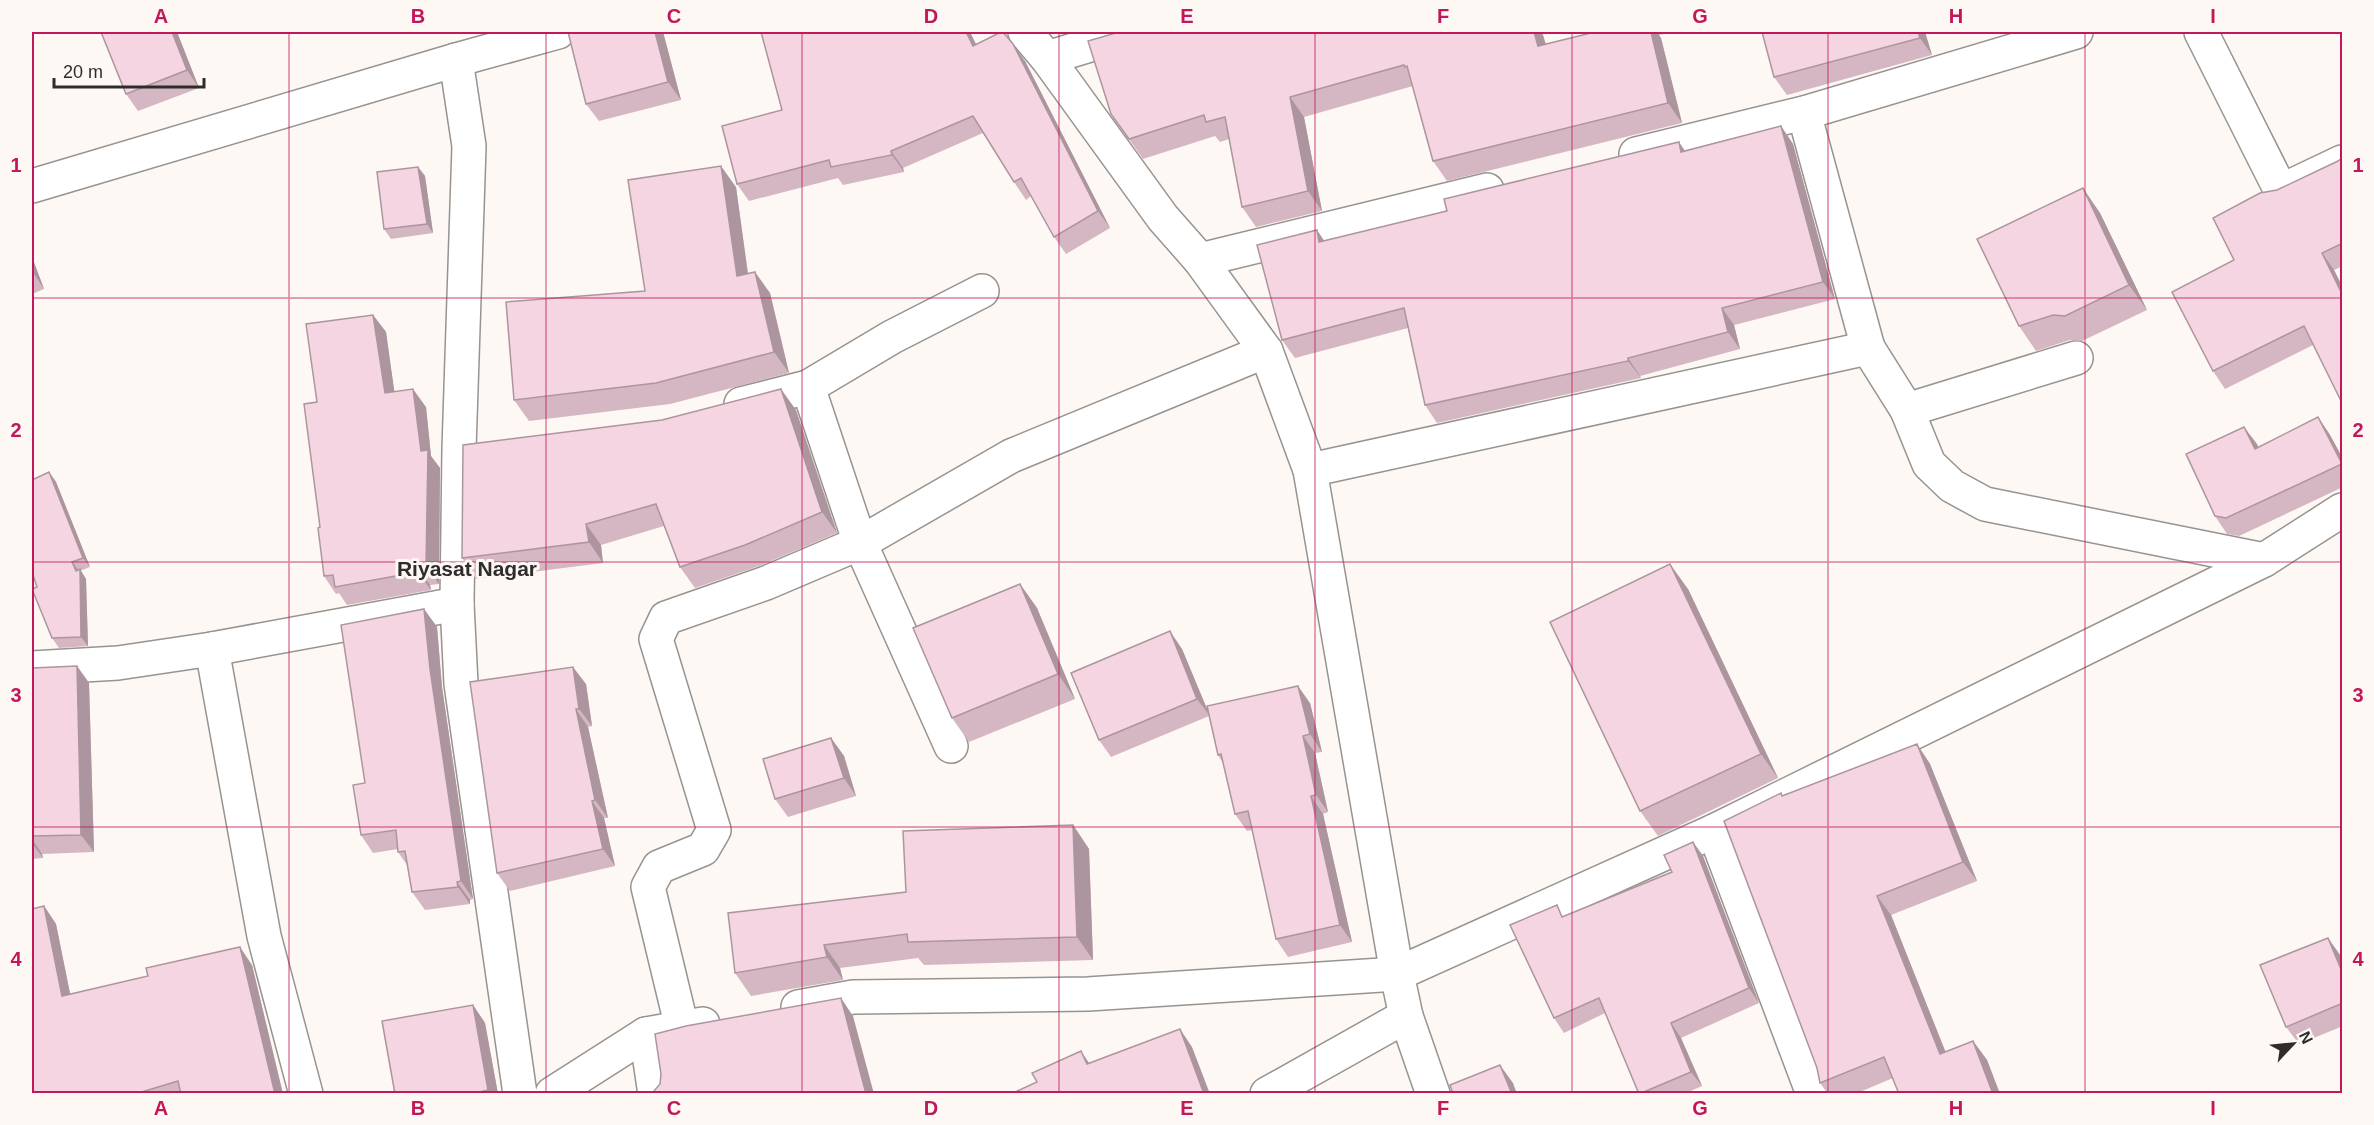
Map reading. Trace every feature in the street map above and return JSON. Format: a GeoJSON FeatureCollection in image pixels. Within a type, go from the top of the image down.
{"type":"FeatureCollection","features":[{"type":"Feature","properties":{"kind":"street"},"geometry":{"type":"LineString","coordinates":[[32,186],[558,32]]}},
{"type":"Feature","properties":{"kind":"street"},"geometry":{"type":"LineString","coordinates":[[1025,32],[1047,58],[1163,218],[1200,260],[1266,351],[1310,470],[1397,974],[1406,1016],[1433,1094]]}},
{"type":"Feature","properties":{"kind":"street"},"geometry":{"type":"LineString","coordinates":[[1047,58],[1133,32]]}},
{"type":"Feature","properties":{"kind":"street"},"geometry":{"type":"LineString","coordinates":[[1606,161],[1804,113],[2076,32]]}},
{"type":"Feature","properties":{"kind":"street"},"geometry":{"type":"LineString","coordinates":[[2201,32],[2281,191],[2343,162]]}},
{"type":"Feature","properties":{"kind":"street"},"geometry":{"type":"LineString","coordinates":[[456,60],[469,146],[459,449],[460,684],[520,1094]]}},
{"type":"Feature","properties":{"kind":"street"},"geometry":{"type":"LineString","coordinates":[[1804,113],[1868,348],[1907,410],[1929,464],[1952,486],[1985,504],[2264,560]]}},
{"type":"Feature","properties":{"kind":"street"},"geometry":{"type":"LineString","coordinates":[[1200,260],[1514,184]]}},
{"type":"Feature","properties":{"kind":"street"},"geometry":{"type":"LineString","coordinates":[[708,413],[808,387],[892,337],[982,291]]}},
{"type":"Feature","properties":{"kind":"street"},"geometry":{"type":"LineString","coordinates":[[1310,470],[1868,348]]}},
{"type":"Feature","properties":{"kind":"street"},"geometry":{"type":"LineString","coordinates":[[682,1028],[648,887],[658,867],[703,849],[714,830],[656,639],[666,618],[766,583],[860,543],[1011,456],[1266,351]]}},
{"type":"Feature","properties":{"kind":"street"},"geometry":{"type":"LineString","coordinates":[[1907,410],[2076,358]]}},
{"type":"Feature","properties":{"kind":"street"},"geometry":{"type":"LineString","coordinates":[[808,387],[860,543],[951,746]]}},
{"type":"Feature","properties":{"kind":"street"},"geometry":{"type":"LineString","coordinates":[[459,449],[493,444]]}},
{"type":"Feature","properties":{"kind":"street"},"geometry":{"type":"LineString","coordinates":[[773,1011],[853,997],[1088,994],[1397,974],[1714,831],[2264,560],[2343,510]]}},
{"type":"Feature","properties":{"kind":"street"},"geometry":{"type":"LineString","coordinates":[[32,668],[117,663],[212,649],[458,604]]}},
{"type":"Feature","properties":{"kind":"street"},"geometry":{"type":"LineString","coordinates":[[212,649],[264,936],[306,1094]]}},
{"type":"Feature","properties":{"kind":"street"},"geometry":{"type":"LineString","coordinates":[[1714,831],[1813,1094]]}},
{"type":"Feature","properties":{"kind":"street"},"geometry":{"type":"LineString","coordinates":[[1267,1094],[1406,1016]]}},
{"type":"Feature","properties":{"kind":"street"},"geometry":{"type":"LineString","coordinates":[[552,1094],[646,1034],[727,1020]]}},
{"type":"Feature","properties":{"kind":"street"},"geometry":{"type":"LineString","coordinates":[[646,1034],[655,1094]]}},
{"type":"Feature","properties":{"kind":"building"},"geometry":{"type":"Polygon","coordinates":[[[101,32],[172,32],[187,70],[126,94],[101,32]]]}},
{"type":"Feature","properties":{"kind":"building"},"geometry":{"type":"Polygon","coordinates":[[[568,32],[655,32],[668,82],[586,104],[568,32]]]}},
{"type":"Feature","properties":{"kind":"building"},"geometry":{"type":"Polygon","coordinates":[[[761,32],[966,32],[973,46],[1003,32],[1013,44],[1098,211],[1054,237],[1021,178],[1014,182],[973,116],[891,151],[892,155],[831,167],[829,160],[737,184],[722,126],[782,110],[761,32]]]}},
{"type":"Feature","properties":{"kind":"building"},"geometry":{"type":"Polygon","coordinates":[[[1119,32],[1534,32],[1538,46],[1595,32],[1651,32],[1668,103],[1433,161],[1407,66],[1404,65],[1290,97],[1308,191],[1242,207],[1225,117],[1206,122],[1204,115],[1129,139],[1111,114],[1088,41],[1119,32]]]}},
{"type":"Feature","properties":{"kind":"building"},"geometry":{"type":"Polygon","coordinates":[[[1762,32],[1918,32],[1920,38],[1774,77],[1762,32]]]}},
{"type":"Feature","properties":{"kind":"building"},"geometry":{"type":"Polygon","coordinates":[[[1781,126],[1823,282],[1722,308],[1728,332],[1628,358],[1628,361],[1425,405],[1404,308],[1282,340],[1257,245],[1317,230],[1319,242],[1447,211],[1444,199],[1679,142],[1681,152],[1781,126]]]}},
{"type":"Feature","properties":{"kind":"building"},"geometry":{"type":"Polygon","coordinates":[[[2343,157],[2343,243],[2322,253],[2343,296],[2343,405],[2304,326],[2213,371],[2172,292],[2234,260],[2213,218],[2260,193],[2277,190],[2343,157]]]}},
{"type":"Feature","properties":{"kind":"building"},"geometry":{"type":"Polygon","coordinates":[[[721,166],[737,276],[755,272],[774,352],[656,383],[514,400],[506,302],[645,291],[628,180],[721,166]]]}},
{"type":"Feature","properties":{"kind":"building"},"geometry":{"type":"Polygon","coordinates":[[[418,167],[427,224],[384,229],[377,172],[418,167]]]}},
{"type":"Feature","properties":{"kind":"building"},"geometry":{"type":"Polygon","coordinates":[[[2083,188],[2129,285],[2065,316],[2053,315],[2019,326],[1977,239],[2083,188]]]}},
{"type":"Feature","properties":{"kind":"building"},"geometry":{"type":"Polygon","coordinates":[[[373,315],[385,393],[413,389],[421,451],[428,450],[426,566],[418,567],[418,572],[335,587],[333,575],[324,576],[304,404],[317,402],[306,324],[373,315]]]}},
{"type":"Feature","properties":{"kind":"building"},"geometry":{"type":"Polygon","coordinates":[[[781,389],[822,512],[745,545],[680,567],[656,504],[586,524],[589,542],[462,558],[463,445],[662,420],[781,389]]]}},
{"type":"Feature","properties":{"kind":"building"},"geometry":{"type":"Polygon","coordinates":[[[2318,417],[2342,464],[2226,518],[2215,516],[2186,454],[2244,427],[2255,449],[2318,417]]]}},
{"type":"Feature","properties":{"kind":"building"},"geometry":{"type":"Polygon","coordinates":[[[49,472],[83,558],[72,562],[76,571],[80,569],[81,637],[52,638],[32,589],[37,587],[32,572],[32,480],[49,472]]]}},
{"type":"Feature","properties":{"kind":"building"},"geometry":{"type":"Polygon","coordinates":[[[1670,564],[1761,754],[1640,811],[1550,622],[1670,564]]]}},
{"type":"Feature","properties":{"kind":"building"},"geometry":{"type":"Polygon","coordinates":[[[1020,584],[1058,674],[952,718],[913,628],[1020,584]]]}},
{"type":"Feature","properties":{"kind":"building"},"geometry":{"type":"Polygon","coordinates":[[[424,609],[430,669],[461,881],[457,882],[458,887],[412,892],[405,851],[398,852],[396,830],[361,835],[353,785],[365,783],[341,625],[424,609]]]}},
{"type":"Feature","properties":{"kind":"building"},"geometry":{"type":"Polygon","coordinates":[[[1170,631],[1197,699],[1099,740],[1071,673],[1170,631]]]}},
{"type":"Feature","properties":{"kind":"building"},"geometry":{"type":"Polygon","coordinates":[[[77,666],[81,835],[32,836],[32,668],[77,666]]]}},
{"type":"Feature","properties":{"kind":"building"},"geometry":{"type":"Polygon","coordinates":[[[573,667],[579,709],[576,709],[603,849],[497,873],[470,682],[573,667]]]}},
{"type":"Feature","properties":{"kind":"building"},"geometry":{"type":"Polygon","coordinates":[[[1298,686],[1310,734],[1303,736],[1316,795],[1311,796],[1340,925],[1276,939],[1248,811],[1235,814],[1207,706],[1298,686]]]}},
{"type":"Feature","properties":{"kind":"building"},"geometry":{"type":"Polygon","coordinates":[[[831,738],[844,778],[775,799],[763,759],[831,738]]]}},
{"type":"Feature","properties":{"kind":"building"},"geometry":{"type":"Polygon","coordinates":[[[1917,744],[1963,862],[1877,896],[1940,1054],[1973,1041],[1993,1094],[1899,1094],[1884,1057],[1820,1083],[1817,1068],[1724,821],[1781,793],[1782,796],[1917,744]]]}},
{"type":"Feature","properties":{"kind":"building"},"geometry":{"type":"Polygon","coordinates":[[[1073,825],[1077,937],[908,942],[907,934],[824,945],[827,957],[735,973],[728,913],[906,892],[903,831],[1073,825]]]}},
{"type":"Feature","properties":{"kind":"building"},"geometry":{"type":"Polygon","coordinates":[[[1693,842],[1749,988],[1671,1023],[1691,1072],[1639,1094],[1599,998],[1554,1018],[1510,925],[1557,905],[1562,917],[1672,872],[1664,855],[1693,842]]]}},
{"type":"Feature","properties":{"kind":"building"},"geometry":{"type":"Polygon","coordinates":[[[44,906],[62,996],[148,976],[146,968],[240,947],[275,1094],[181,1094],[178,1081],[135,1094],[32,1094],[32,909],[44,906]]]}},
{"type":"Feature","properties":{"kind":"building"},"geometry":{"type":"Polygon","coordinates":[[[2328,938],[2343,974],[2343,1003],[2286,1027],[2260,965],[2328,938]]]}},
{"type":"Feature","properties":{"kind":"building"},"geometry":{"type":"Polygon","coordinates":[[[841,998],[866,1094],[654,1094],[660,1084],[661,1074],[655,1034],[686,1026],[841,998]]]}},
{"type":"Feature","properties":{"kind":"building"},"geometry":{"type":"Polygon","coordinates":[[[473,1005],[488,1090],[471,1094],[395,1094],[382,1021],[473,1005]]]}},
{"type":"Feature","properties":{"kind":"building"},"geometry":{"type":"Polygon","coordinates":[[[1180,1029],[1204,1094],[1011,1094],[1037,1082],[1032,1073],[1081,1051],[1087,1064],[1180,1029]]]}},
{"type":"Feature","properties":{"kind":"building"},"geometry":{"type":"Polygon","coordinates":[[[1500,1065],[1512,1094],[1453,1094],[1450,1085],[1500,1065]]]}},
{"type":"Feature","properties":{"kind":"district","name":"Riyasat Nagar"},"geometry":{"type":"Point","coordinates":[467,568]}}]}
